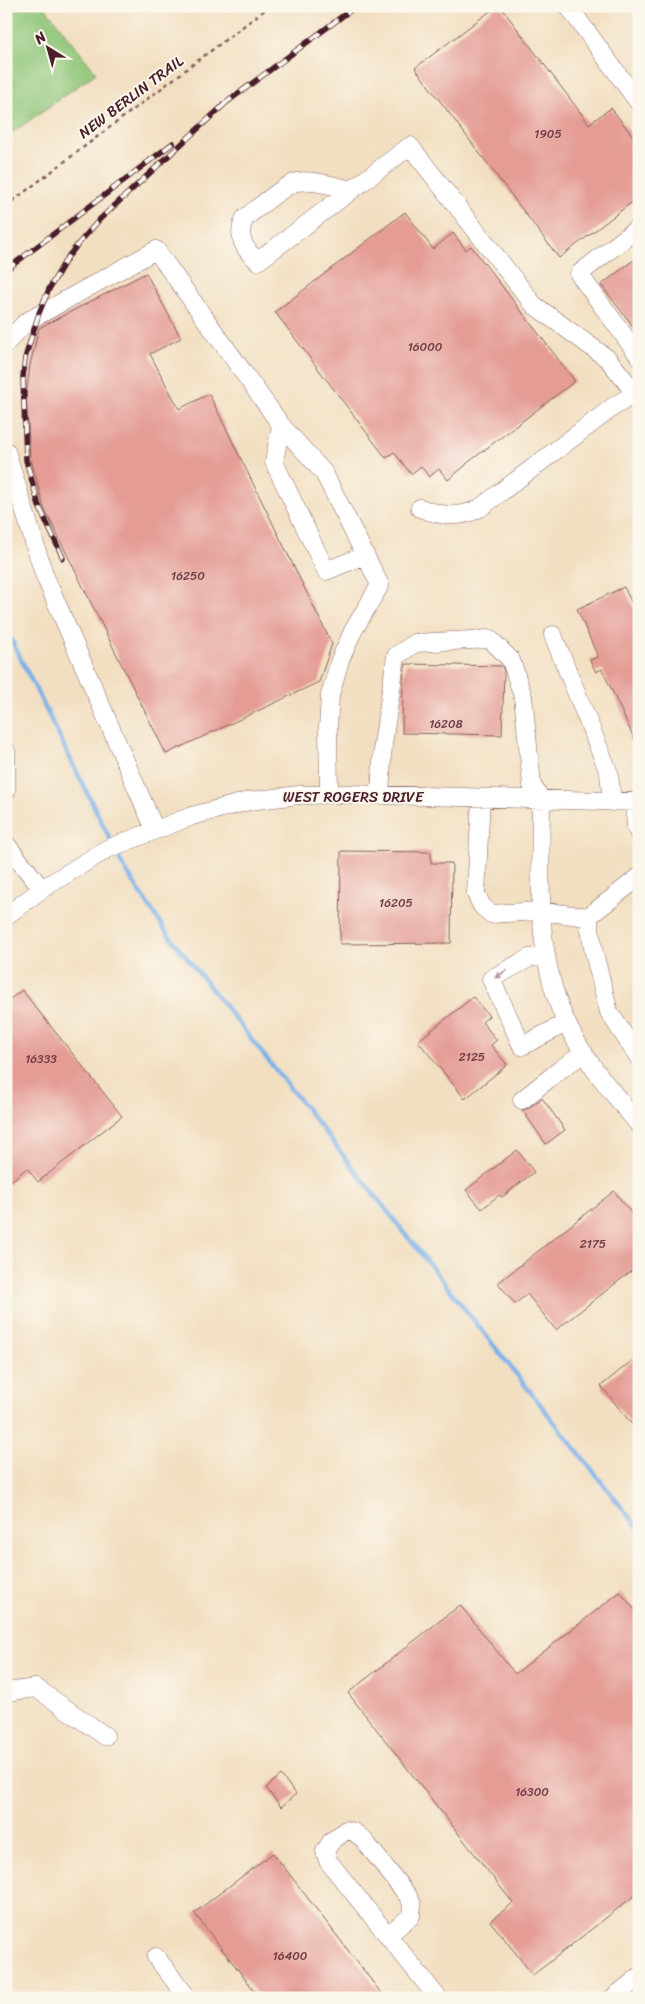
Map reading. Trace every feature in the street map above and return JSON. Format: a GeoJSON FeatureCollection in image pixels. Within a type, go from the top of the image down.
{"type":"FeatureCollection","features":[{"type":"Feature","properties":{"kind":"street"},"geometry":{"type":"LineString","coordinates":[[568,6],[639,103]]}},
{"type":"Feature","properties":{"kind":"street"},"geometry":{"type":"LineString","coordinates":[[352,190],[297,182],[288,186],[245,218],[241,226],[240,237],[246,249],[258,262],[410,146],[534,305],[608,359],[637,392],[613,407],[480,508],[469,514],[443,516],[420,508]]}},
{"type":"Feature","properties":{"kind":"street"},"geometry":{"type":"LineString","coordinates":[[638,230],[579,274],[639,356]]}},
{"type":"Feature","properties":{"kind":"street"},"geometry":{"type":"LineString","coordinates":[[6,343],[26,322],[156,250],[281,425],[324,473],[380,585],[353,631],[340,660],[330,695],[328,728],[329,794]]}},
{"type":"Feature","properties":{"kind":"street"},"geometry":{"type":"LineString","coordinates":[[281,425],[274,462],[326,571],[365,555]]}},
{"type":"Feature","properties":{"kind":"street"},"geometry":{"type":"LineString","coordinates":[[6,451],[44,574],[155,830]]}},
{"type":"Feature","properties":{"kind":"street"},"geometry":{"type":"LineString","coordinates":[[553,635],[609,772],[612,802]]}},
{"type":"Feature","properties":{"kind":"street"},"geometry":{"type":"LineString","coordinates":[[380,795],[383,744],[396,656],[415,643],[490,639],[511,660],[523,697],[532,785],[541,800],[540,911],[551,984],[566,1023],[584,1053],[639,1125]]}},
{"type":"Feature","properties":{"kind":"street"},"geometry":{"type":"LineString","coordinates":[[6,751],[7,783]]}},
{"type":"Feature","properties":{"kind":"street","name":"WEST ROGERS DRIVE"},"geometry":{"type":"LineString","coordinates":[[6,916],[42,889],[114,846],[192,816],[241,803],[282,796],[329,794],[637,802]]}},
{"type":"Feature","properties":{"kind":"street"},"geometry":{"type":"LineString","coordinates":[[481,798],[476,894],[482,906],[491,914],[540,911],[588,916],[639,877]]}},
{"type":"Feature","properties":{"kind":"street"},"geometry":{"type":"LineString","coordinates":[[637,802],[636,827],[639,834]]}},
{"type":"Feature","properties":{"kind":"street"},"geometry":{"type":"LineString","coordinates":[[6,844],[42,889]]}},
{"type":"Feature","properties":{"kind":"street"},"geometry":{"type":"LineString","coordinates":[[588,916],[594,953],[609,1012],[639,1058]]}},
{"type":"Feature","properties":{"kind":"street"},"geometry":{"type":"LineString","coordinates":[[545,954],[529,958],[491,980],[522,1046],[566,1023]]}},
{"type":"Feature","properties":{"kind":"street"},"geometry":{"type":"LineString","coordinates":[[522,1100],[584,1053]]}},
{"type":"Feature","properties":{"kind":"street"},"geometry":{"type":"LineString","coordinates":[[6,1692],[36,1688],[105,1736]]}},
{"type":"Feature","properties":{"kind":"street"},"geometry":{"type":"LineString","coordinates":[[388,1935],[411,1916],[412,1904],[408,1896],[363,1839],[354,1832],[346,1830],[331,1842],[326,1851],[328,1861],[438,1998]]}},
{"type":"Feature","properties":{"kind":"street"},"geometry":{"type":"LineString","coordinates":[[156,1957],[188,1998]]}},
{"type":"Feature","properties":{"kind":"street"},"geometry":{"type":"LineString","coordinates":[[613,1998],[639,1977]]}},
{"type":"Feature","properties":{"kind":"path","name":"NEW BERLIN TRAIL"},"geometry":{"type":"LineString","coordinates":[[6,206],[270,6]]}},
{"type":"Feature","properties":{"kind":"green space"},"geometry":{"type":"Polygon","coordinates":[[[6,6],[44,6],[96,73],[6,137],[6,6]]]}},
{"type":"Feature","properties":{"kind":"building"},"geometry":{"type":"Polygon","coordinates":[[[497,6],[500,6],[589,124],[611,108],[639,144],[639,197],[559,258],[415,68],[497,6]]]}},
{"type":"Feature","properties":{"kind":"building"},"geometry":{"type":"Polygon","coordinates":[[[405,212],[433,249],[453,233],[466,250],[471,246],[575,381],[466,464],[448,480],[439,469],[429,477],[421,466],[411,474],[394,452],[386,458],[275,312],[405,212]]]}},
{"type":"Feature","properties":{"kind":"building"},"geometry":{"type":"Polygon","coordinates":[[[639,256],[639,334],[601,285],[639,256]]]}},
{"type":"Feature","properties":{"kind":"building"},"geometry":{"type":"Polygon","coordinates":[[[146,273],[181,338],[150,354],[179,409],[209,394],[332,644],[319,682],[166,754],[44,508],[30,456],[26,396],[30,365],[39,328],[146,273]]]}},
{"type":"Feature","properties":{"kind":"building"},"geometry":{"type":"Polygon","coordinates":[[[624,587],[639,618],[639,749],[602,669],[596,672],[590,660],[598,657],[577,609],[624,587]]]}},
{"type":"Feature","properties":{"kind":"building"},"geometry":{"type":"Polygon","coordinates":[[[406,664],[502,666],[504,672],[502,735],[402,733],[403,680],[406,664]]]}},
{"type":"Feature","properties":{"kind":"building"},"geometry":{"type":"Polygon","coordinates":[[[341,851],[431,852],[431,863],[452,863],[451,943],[340,944],[341,851]]]}},
{"type":"Feature","properties":{"kind":"building"},"geometry":{"type":"Polygon","coordinates":[[[22,990],[122,1116],[38,1182],[27,1168],[6,1185],[6,1002],[22,990]]]}},
{"type":"Feature","properties":{"kind":"building"},"geometry":{"type":"Polygon","coordinates":[[[473,997],[489,1016],[482,1022],[497,1040],[491,1045],[507,1065],[465,1099],[418,1041],[473,997]]]}},
{"type":"Feature","properties":{"kind":"building"},"geometry":{"type":"Polygon","coordinates":[[[542,1098],[565,1130],[546,1144],[522,1110],[529,1108],[542,1098]]]}},
{"type":"Feature","properties":{"kind":"building"},"geometry":{"type":"Polygon","coordinates":[[[517,1150],[534,1172],[502,1197],[499,1195],[482,1209],[466,1190],[517,1150]]]}},
{"type":"Feature","properties":{"kind":"building"},"geometry":{"type":"Polygon","coordinates":[[[614,1191],[639,1223],[639,1265],[556,1330],[527,1294],[515,1304],[498,1283],[614,1191]]]}},
{"type":"Feature","properties":{"kind":"building"},"geometry":{"type":"Polygon","coordinates":[[[639,1355],[639,1433],[601,1386],[639,1355]]]}},
{"type":"Feature","properties":{"kind":"building"},"geometry":{"type":"Polygon","coordinates":[[[620,1592],[639,1615],[639,1892],[533,1975],[490,1921],[513,1903],[348,1693],[460,1605],[515,1674],[620,1592]]]}},
{"type":"Feature","properties":{"kind":"building"},"geometry":{"type":"Polygon","coordinates":[[[281,1775],[296,1794],[281,1807],[266,1788],[281,1775]]]}},
{"type":"Feature","properties":{"kind":"building"},"geometry":{"type":"Polygon","coordinates":[[[273,1853],[385,1998],[260,1998],[194,1913],[273,1853]]]}},
{"type":"Feature","properties":{"kind":"waterway"},"geometry":{"type":"LineString","coordinates":[[6,629],[112,843]]}},
{"type":"Feature","properties":{"kind":"waterway"},"geometry":{"type":"LineString","coordinates":[[115,850],[121,863],[164,929],[639,1529]]}},
{"type":"Feature","properties":{"kind":"railway"},"geometry":{"type":"LineString","coordinates":[[223,105],[356,6]]}},
{"type":"Feature","properties":{"kind":"railway"},"geometry":{"type":"LineString","coordinates":[[63,558],[39,506],[26,460],[23,377],[25,358],[39,313],[49,289],[67,258],[100,219],[227,102]]}},
{"type":"Feature","properties":{"kind":"railway"},"geometry":{"type":"LineString","coordinates":[[6,270],[173,143]]}}]}
